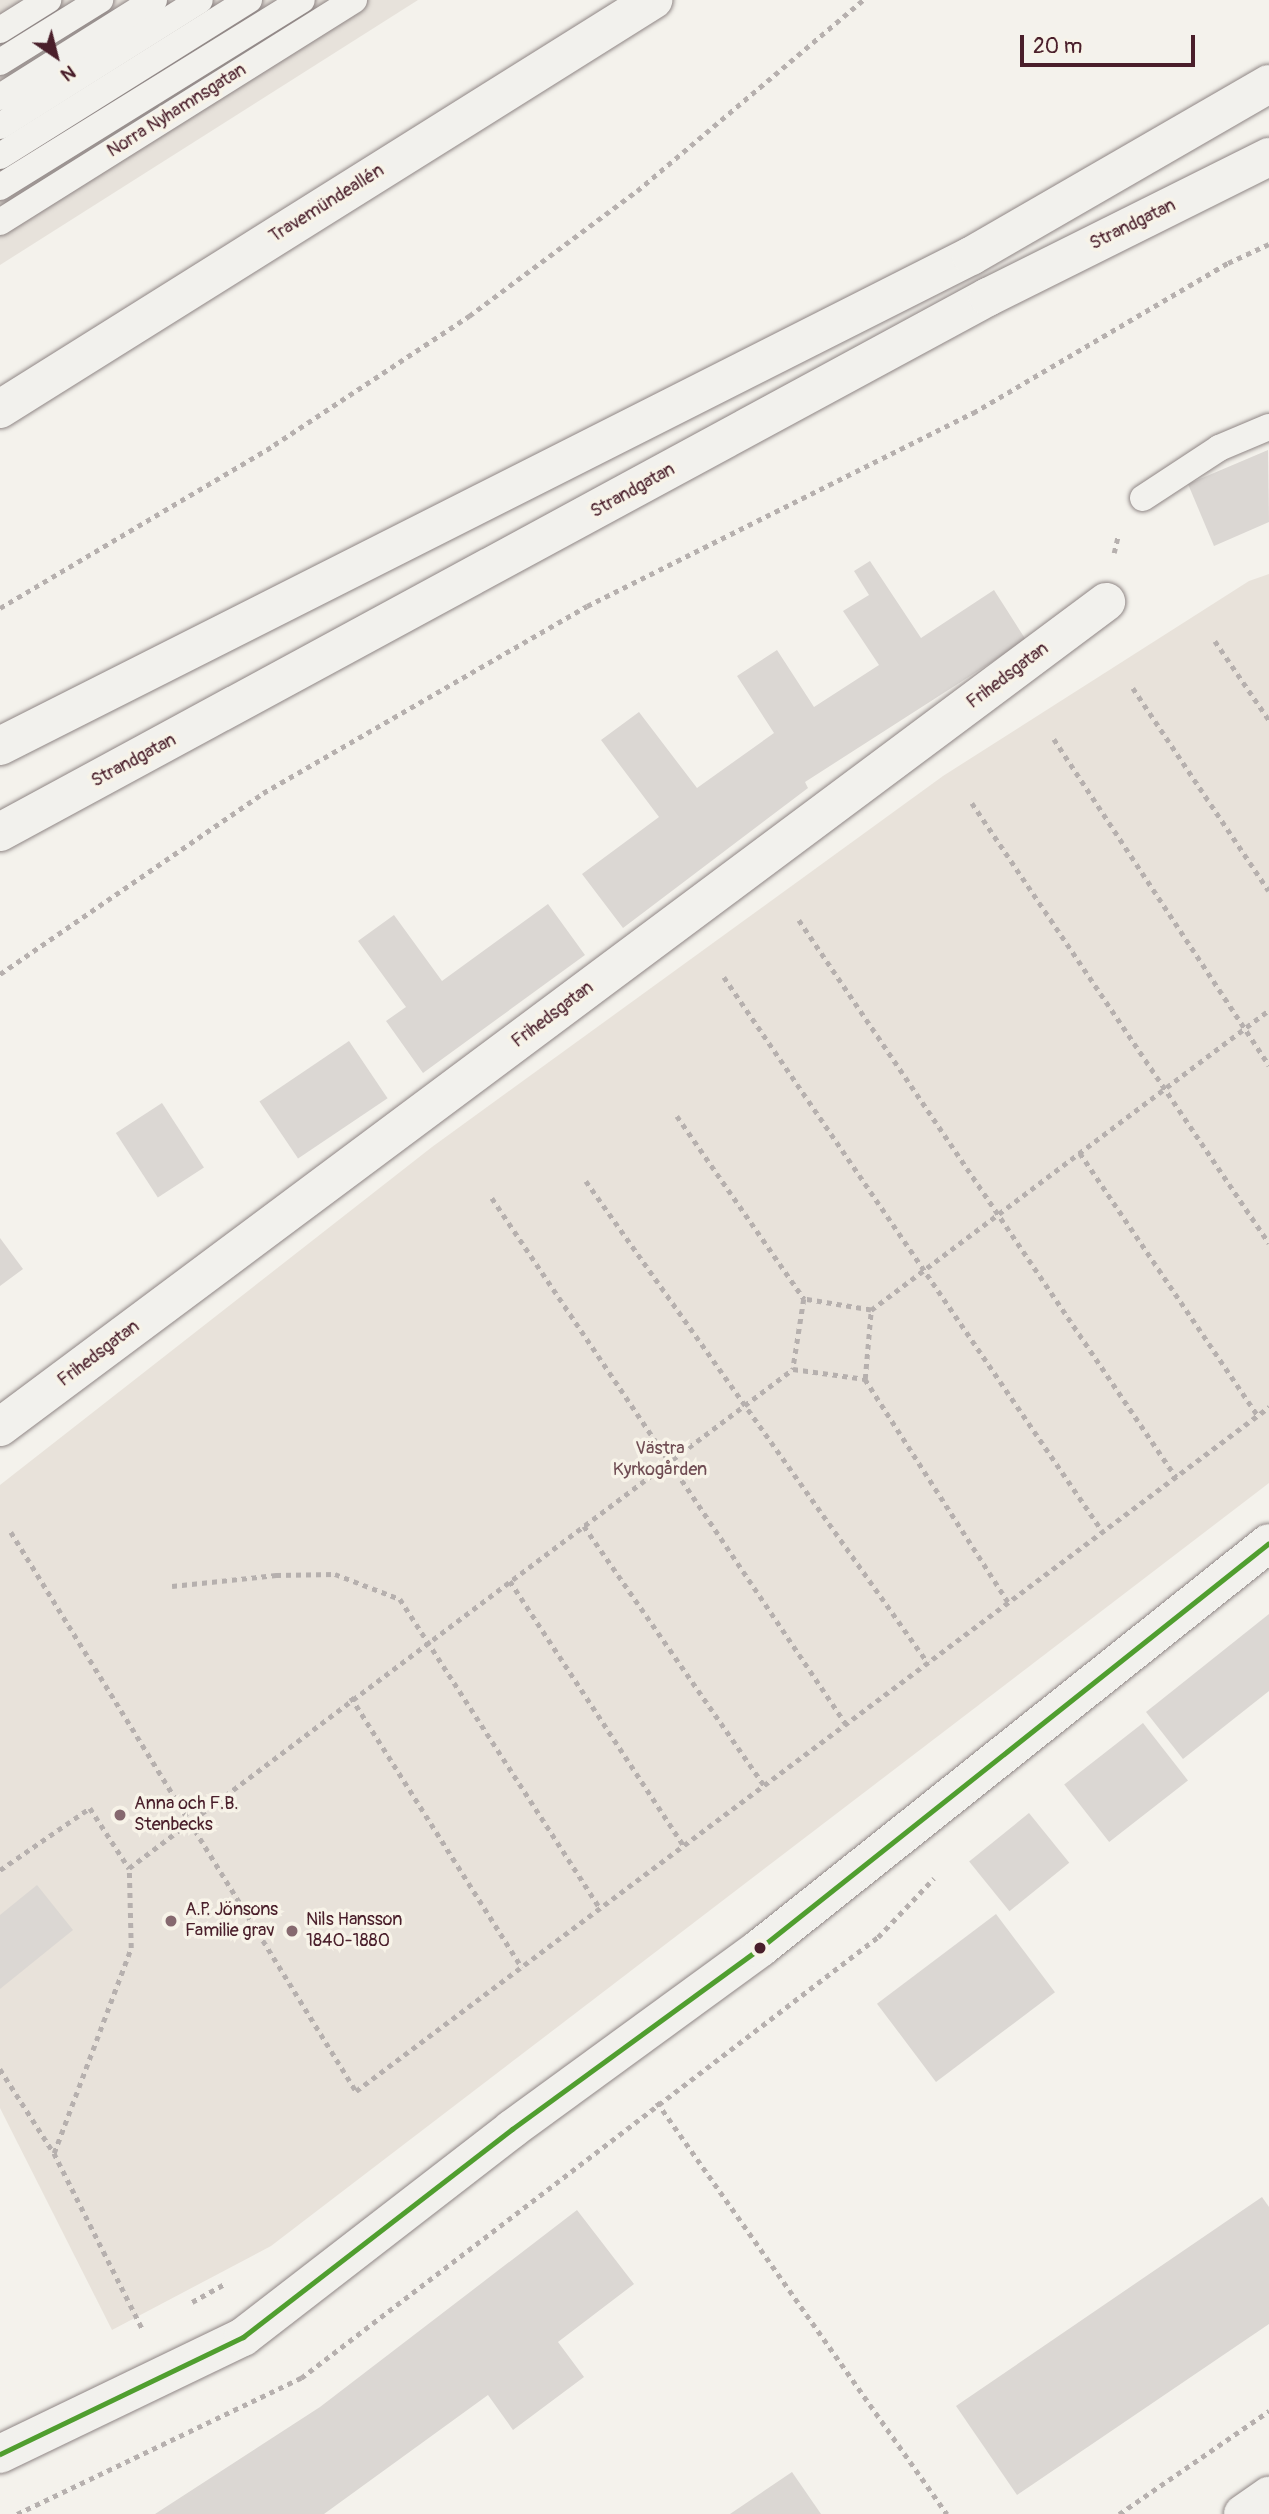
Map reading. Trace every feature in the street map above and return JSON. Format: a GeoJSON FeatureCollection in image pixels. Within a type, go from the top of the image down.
{"type":"FeatureCollection","features":[{"type":"Feature","properties":{"kind":"main road","name":"Travemündeallén"},"geometry":{"type":"LineString","coordinates":[[0,409],[653,0]]}},
{"type":"Feature","properties":{"kind":"main road"},"geometry":{"type":"LineString","coordinates":[[0,746],[971,256],[1269,85]]}},
{"type":"Feature","properties":{"kind":"main road","name":"Strandgatan"},"geometry":{"type":"LineString","coordinates":[[0,832],[988,297],[1269,157]]}},
{"type":"Feature","properties":{"kind":"main road","name":"Frihedsgatan"},"geometry":{"type":"LineString","coordinates":[[0,1427],[1106,602]]}},
{"type":"Feature","properties":{"kind":"main road"},"geometry":{"type":"LineString","coordinates":[[0,2454],[243,2337],[512,2129],[761,1948],[1269,1543]]}},
{"type":"Feature","properties":{"kind":"main road"},"geometry":{"type":"LineString","coordinates":[[1243,2514],[1269,2496]]}},
{"type":"Feature","properties":{"kind":"lane"},"geometry":{"type":"LineString","coordinates":[[0,30],[48,0]]}},
{"type":"Feature","properties":{"kind":"lane"},"geometry":{"type":"LineString","coordinates":[[0,62],[100,0]]}},
{"type":"Feature","properties":{"kind":"lane"},"geometry":{"type":"LineString","coordinates":[[0,97],[154,0]]}},
{"type":"Feature","properties":{"kind":"lane"},"geometry":{"type":"LineString","coordinates":[[0,126],[200,0]]}},
{"type":"Feature","properties":{"kind":"lane"},"geometry":{"type":"LineString","coordinates":[[0,156],[249,0]]}},
{"type":"Feature","properties":{"kind":"lane"},"geometry":{"type":"LineString","coordinates":[[0,187],[302,0]]}},
{"type":"Feature","properties":{"kind":"lane","name":"Norra Nyhamnsgatan"},"geometry":{"type":"LineString","coordinates":[[0,222],[354,0]]}},
{"type":"Feature","properties":{"kind":"lane"},"geometry":{"type":"LineString","coordinates":[[1143,498],[1219,448],[1269,427]]}},
{"type":"Feature","properties":{"kind":"path"},"geometry":{"type":"LineString","coordinates":[[0,608],[274,445],[469,316],[637,191],[863,0]]}},
{"type":"Feature","properties":{"kind":"path"},"geometry":{"type":"LineString","coordinates":[[0,974],[263,793],[575,613],[973,412],[1228,263],[1269,244]]}},
{"type":"Feature","properties":{"kind":"path"},"geometry":{"type":"LineString","coordinates":[[1106,602],[1116,537],[1143,498]]}},
{"type":"Feature","properties":{"kind":"path"},"geometry":{"type":"LineString","coordinates":[[1215,641],[1269,720]]}},
{"type":"Feature","properties":{"kind":"path"},"geometry":{"type":"LineString","coordinates":[[1133,688],[1269,891]]}},
{"type":"Feature","properties":{"kind":"path"},"geometry":{"type":"LineString","coordinates":[[1054,739],[1269,1065]]}},
{"type":"Feature","properties":{"kind":"path"},"geometry":{"type":"LineString","coordinates":[[972,803],[1269,1243]]}},
{"type":"Feature","properties":{"kind":"path"},"geometry":{"type":"LineString","coordinates":[[799,920],[1176,1477]]}},
{"type":"Feature","properties":{"kind":"path"},"geometry":{"type":"LineString","coordinates":[[724,977],[1103,1532]]}},
{"type":"Feature","properties":{"kind":"path"},"geometry":{"type":"LineString","coordinates":[[804,1299],[871,1310],[1269,1010]]}},
{"type":"Feature","properties":{"kind":"path"},"geometry":{"type":"LineString","coordinates":[[129,1868],[351,1697],[430,1642],[793,1369],[804,1299],[677,1116]]}},
{"type":"Feature","properties":{"kind":"path"},"geometry":{"type":"LineString","coordinates":[[1080,1153],[1258,1416]]}},
{"type":"Feature","properties":{"kind":"path"},"geometry":{"type":"LineString","coordinates":[[586,1181],[928,1663]]}},
{"type":"Feature","properties":{"kind":"path"},"geometry":{"type":"LineString","coordinates":[[492,1198],[846,1724]]}},
{"type":"Feature","properties":{"kind":"path"},"geometry":{"type":"LineString","coordinates":[[871,1310],[865,1379],[1009,1603]]}},
{"type":"Feature","properties":{"kind":"path"},"geometry":{"type":"LineString","coordinates":[[793,1369],[865,1379]]}},
{"type":"Feature","properties":{"kind":"path"},"geometry":{"type":"LineString","coordinates":[[11,1532],[356,2091],[1269,1407]]}},
{"type":"Feature","properties":{"kind":"path"},"geometry":{"type":"LineString","coordinates":[[584,1525],[765,1786]]}},
{"type":"Feature","properties":{"kind":"path"},"geometry":{"type":"LineString","coordinates":[[172,1586],[276,1575],[335,1574],[400,1599],[600,1908]]}},
{"type":"Feature","properties":{"kind":"path"},"geometry":{"type":"LineString","coordinates":[[510,1581],[684,1846]]}},
{"type":"Feature","properties":{"kind":"path"},"geometry":{"type":"LineString","coordinates":[[351,1697],[522,1968]]}},
{"type":"Feature","properties":{"kind":"path"},"geometry":{"type":"LineString","coordinates":[[0,1870],[90,1808],[129,1868],[131,1948],[54,2153]]}},
{"type":"Feature","properties":{"kind":"path"},"geometry":{"type":"LineString","coordinates":[[0,2069],[54,2153],[165,2375]]}},
{"type":"Feature","properties":{"kind":"path"},"geometry":{"type":"LineString","coordinates":[[657,2102],[947,2514]]}},
{"type":"Feature","properties":{"kind":"path"},"geometry":{"type":"LineString","coordinates":[[1119,2514],[1269,2411]]}},
{"type":"Feature","properties":{"kind":"shaded area"},"geometry":{"type":"Polygon","coordinates":[[[0,0],[418,0],[0,265],[0,0]]]}},
{"type":"Feature","properties":{"kind":"green space","name":"Västra Kyrkogården"},"geometry":{"type":"Polygon","coordinates":[[[1269,574],[1269,1483],[271,2246],[112,2330],[0,2108],[0,1485],[432,1147],[943,776],[1249,581],[1269,574]]]}},
{"type":"Feature","properties":{"kind":"building"},"geometry":{"type":"Polygon","coordinates":[[[1268,450],[1269,522],[1214,546],[1188,484],[1268,450]]]}},
{"type":"Feature","properties":{"kind":"building"},"geometry":{"type":"Polygon","coordinates":[[[870,561],[921,638],[994,590],[1026,640],[805,782],[808,788],[623,928],[582,874],[659,817],[601,740],[639,712],[697,788],[774,733],[737,676],[777,650],[814,707],[879,665],[843,611],[869,595],[854,571],[870,561]]]}},
{"type":"Feature","properties":{"kind":"building"},"geometry":{"type":"Polygon","coordinates":[[[548,904],[585,955],[423,1073],[386,1021],[406,1007],[358,941],[394,915],[442,981],[548,904]]]}},
{"type":"Feature","properties":{"kind":"building"},"geometry":{"type":"Polygon","coordinates":[[[349,1041],[388,1098],[298,1159],[259,1101],[349,1041]]]}},
{"type":"Feature","properties":{"kind":"building"},"geometry":{"type":"Polygon","coordinates":[[[162,1103],[204,1168],[158,1198],[116,1133],[162,1103]]]}},
{"type":"Feature","properties":{"kind":"building"},"geometry":{"type":"Polygon","coordinates":[[[0,1238],[23,1269],[0,1286],[0,1238]]]}},
{"type":"Feature","properties":{"kind":"building"},"geometry":{"type":"Polygon","coordinates":[[[1269,1614],[1269,1691],[1183,1759],[1146,1712],[1269,1614]]]}},
{"type":"Feature","properties":{"kind":"building"},"geometry":{"type":"Polygon","coordinates":[[[1143,1723],[1188,1781],[1109,1842],[1064,1785],[1143,1723]]]}},
{"type":"Feature","properties":{"kind":"building"},"geometry":{"type":"Polygon","coordinates":[[[1029,1813],[1069,1863],[1009,1911],[969,1861],[1029,1813]]]}},
{"type":"Feature","properties":{"kind":"building"},"geometry":{"type":"Polygon","coordinates":[[[37,1885],[73,1930],[0,1989],[0,1915],[37,1885]]]}},
{"type":"Feature","properties":{"kind":"building"},"geometry":{"type":"Polygon","coordinates":[[[996,1914],[1055,1992],[936,2082],[877,2004],[996,1914]]]}},
{"type":"Feature","properties":{"kind":"building"},"geometry":{"type":"Polygon","coordinates":[[[1262,2197],[1269,2207],[1269,2324],[1017,2495],[956,2406],[1262,2197]]]}},
{"type":"Feature","properties":{"kind":"building"},"geometry":{"type":"Polygon","coordinates":[[[577,2210],[634,2284],[558,2342],[584,2377],[513,2430],[488,2395],[324,2514],[155,2514],[320,2407],[577,2210]]]}},
{"type":"Feature","properties":{"kind":"building"},"geometry":{"type":"Polygon","coordinates":[[[792,2472],[821,2514],[730,2514],[792,2472]]]}},
{"type":"Feature","properties":{"kind":"transit line"},"geometry":{"type":"LineString","coordinates":[[0,2454],[243,2337],[512,2129],[760,1948],[1269,1543]]}},
{"type":"Feature","properties":{"kind":"place","name":"Anna och F.B. Stenbecks"},"geometry":{"type":"Point","coordinates":[120,1815]}},
{"type":"Feature","properties":{"kind":"place","name":"A.P. Jönsons Familie grav"},"geometry":{"type":"Point","coordinates":[171,1921]}},
{"type":"Feature","properties":{"kind":"place","name":"Nils Hansson 1840-1880"},"geometry":{"type":"Point","coordinates":[292,1931]}}]}
